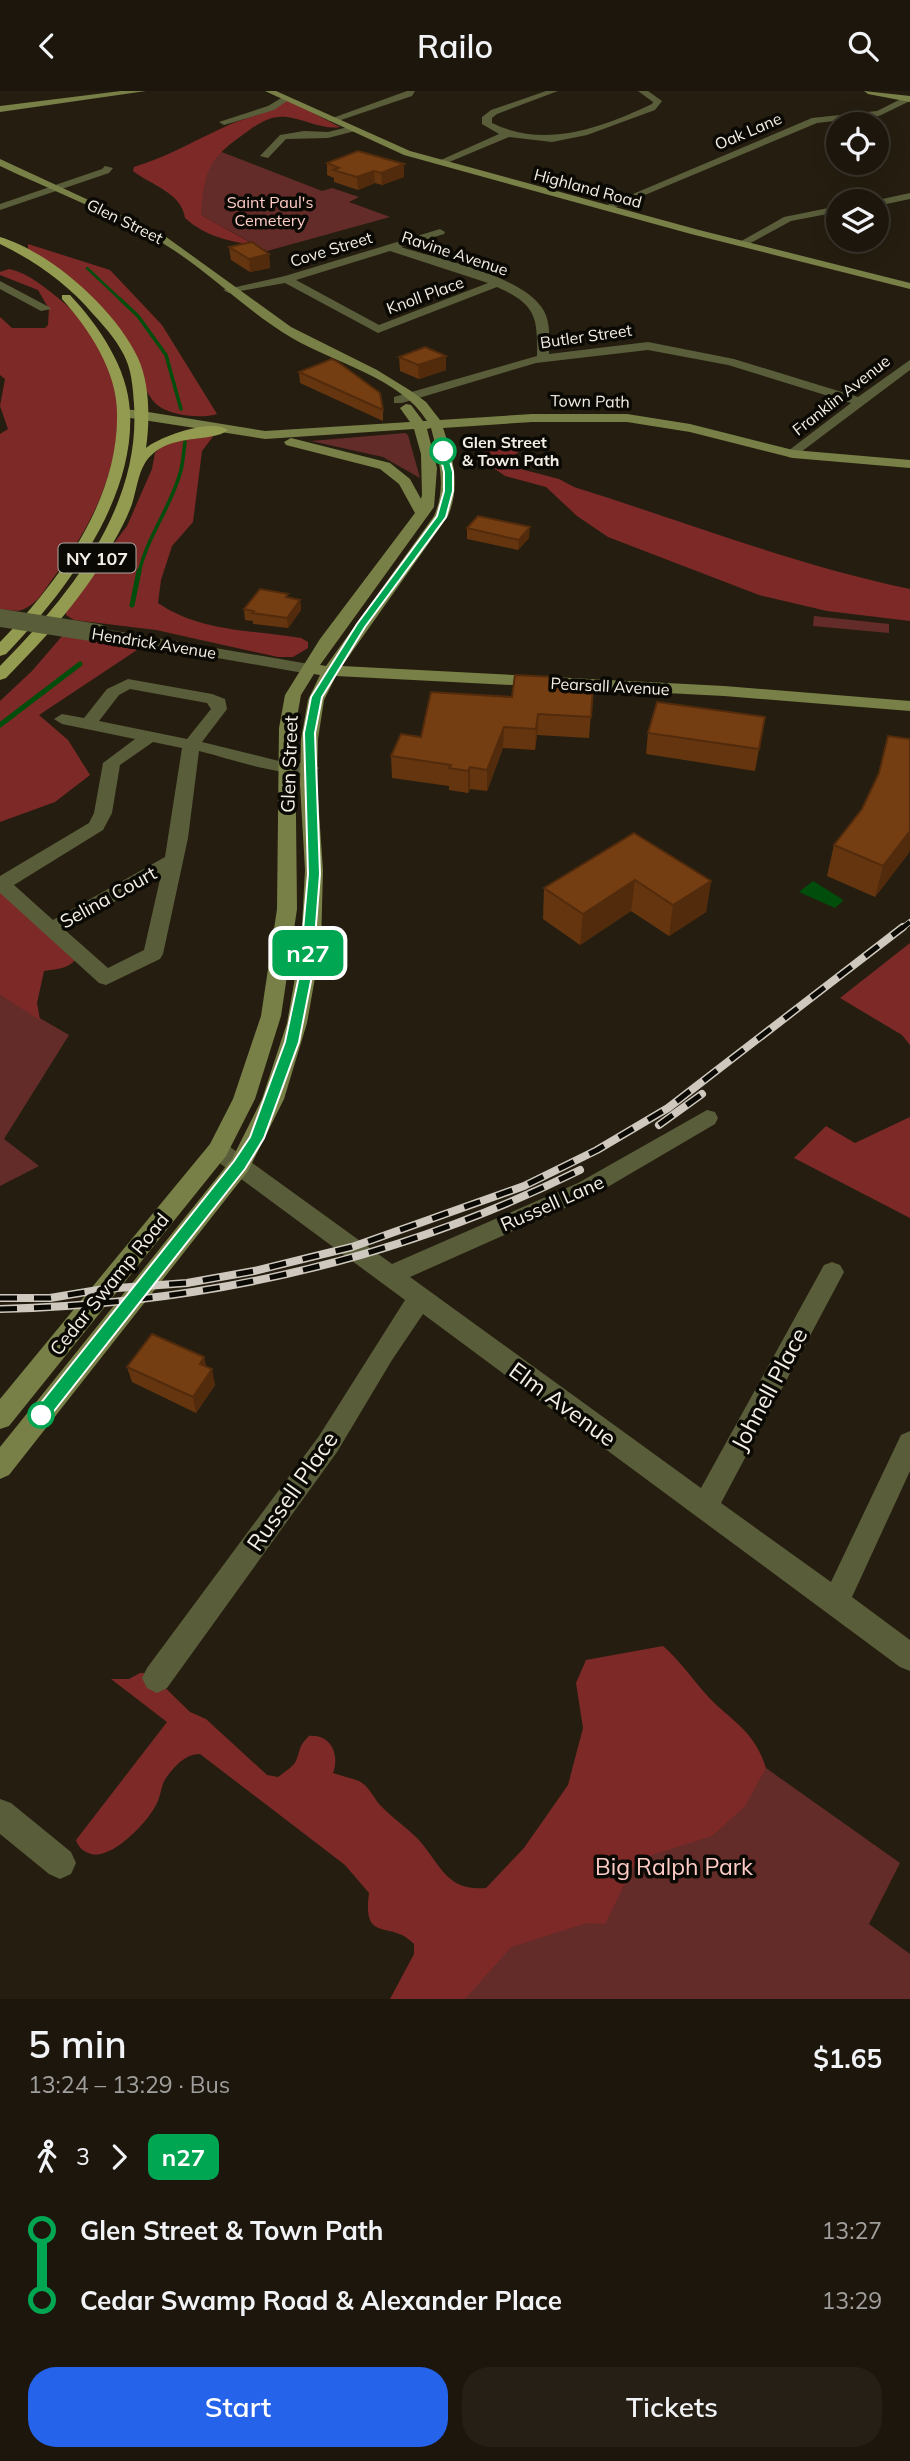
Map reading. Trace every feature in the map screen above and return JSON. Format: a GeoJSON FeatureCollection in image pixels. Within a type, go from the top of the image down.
{"type":"FeatureCollection","features":[{"type":"Feature","properties":{"kind":"main road"},"geometry":{"type":"LineString","coordinates":[[0,109],[142,91]]}},
{"type":"Feature","properties":{"kind":"main road","name":"Highland Road"},"geometry":{"type":"LineString","coordinates":[[268,91],[405,152],[439,163],[910,286]]}},
{"type":"Feature","properties":{"kind":"main road"},"geometry":{"type":"LineString","coordinates":[[867,91],[909,99]]}},
{"type":"Feature","properties":{"kind":"main road","name":"Glen Street"},"geometry":{"type":"LineString","coordinates":[[0,162],[158,236],[182,250],[229,290],[288,331],[347,362],[404,398],[414,415],[428,426],[442,517],[360,626],[317,697],[312,716],[310,768],[314,874],[306,976],[292,1042],[276,1090],[257,1138],[240,1165]]}},
{"type":"Feature","properties":{"kind":"main road","name":"NY 107"},"geometry":{"type":"LineString","coordinates":[[0,240],[43,263],[78,290],[97,309],[133,361],[144,415],[137,464],[124,508],[83,581],[27,649],[0,675]]}},
{"type":"Feature","properties":{"kind":"main road","name":"NY 107"},"geometry":{"type":"LineString","coordinates":[[0,251],[28,267],[62,293],[89,323],[113,363],[124,413],[118,465],[103,507],[87,539],[62,579],[0,651]]}},
{"type":"Feature","properties":{"kind":"main road","name":"Town Path"},"geometry":{"type":"LineString","coordinates":[[124,413],[265,435],[363,458],[385,466],[405,482],[423,515]]}},
{"type":"Feature","properties":{"kind":"main road","name":"Town Path"},"geometry":{"type":"LineString","coordinates":[[265,435],[532,418],[627,418],[690,428],[793,454],[910,464]]}},
{"type":"Feature","properties":{"kind":"main road"},"geometry":{"type":"LineString","coordinates":[[137,464],[160,443],[181,435],[221,430]]}},
{"type":"Feature","properties":{"kind":"main road"},"geometry":{"type":"LineString","coordinates":[[405,482],[439,494]]}},
{"type":"Feature","properties":{"kind":"main road","name":"Glen Street"},"geometry":{"type":"LineString","coordinates":[[218,1150],[244,1099],[271,1016],[287,907],[287,727],[293,695],[309,669],[439,494]]}},
{"type":"Feature","properties":{"kind":"main road"},"geometry":{"type":"LineString","coordinates":[[398,548],[416,551]]}},
{"type":"Feature","properties":{"kind":"main road","name":"Pearsall Avenue"},"geometry":{"type":"LineString","coordinates":[[309,669],[724,691],[910,706]]}},
{"type":"Feature","properties":{"kind":"main road","name":"Cedar Swamp Road"},"geometry":{"type":"LineString","coordinates":[[0,1418],[218,1150]]}},
{"type":"Feature","properties":{"kind":"main road","name":"Cedar Swamp Road"},"geometry":{"type":"LineString","coordinates":[[0,1467],[240,1165]]}},
{"type":"Feature","properties":{"kind":"street"},"geometry":{"type":"LineString","coordinates":[[332,120],[409,94],[411,91]]}},
{"type":"Feature","properties":{"kind":"street"},"geometry":{"type":"LineString","coordinates":[[554,91],[487,117],[487,124],[507,134],[545,140],[584,134],[656,106],[656,97],[642,91]]}},
{"type":"Feature","properties":{"kind":"street"},"geometry":{"type":"LineString","coordinates":[[224,122],[271,108],[286,99]]}},
{"type":"Feature","properties":{"kind":"street","name":"Oak Lane"},"geometry":{"type":"LineString","coordinates":[[605,208],[815,120],[879,113],[909,99]]}},
{"type":"Feature","properties":{"kind":"street"},"geometry":{"type":"LineString","coordinates":[[265,156],[282,138],[305,129],[328,135],[352,129]]}},
{"type":"Feature","properties":{"kind":"street"},"geometry":{"type":"LineString","coordinates":[[439,163],[507,134]]}},
{"type":"Feature","properties":{"kind":"street"},"geometry":{"type":"LineString","coordinates":[[0,202],[54,186]]}},
{"type":"Feature","properties":{"kind":"street"},"geometry":{"type":"LineString","coordinates":[[0,207],[54,186]]}},
{"type":"Feature","properties":{"kind":"street"},"geometry":{"type":"LineString","coordinates":[[889,200],[910,196]]}},
{"type":"Feature","properties":{"kind":"street"},"geometry":{"type":"LineString","coordinates":[[741,244],[788,219],[826,211]]}},
{"type":"Feature","properties":{"kind":"street","name":"Cove Street"},"geometry":{"type":"LineString","coordinates":[[229,290],[288,279],[440,232]]}},
{"type":"Feature","properties":{"kind":"street","name":"Ravine Avenue"},"geometry":{"type":"LineString","coordinates":[[389,247],[500,282],[522,294],[539,310],[542,320],[543,358]]}},
{"type":"Feature","properties":{"kind":"street","name":"Knoll Place"},"geometry":{"type":"LineString","coordinates":[[288,279],[378,329],[500,282]]}},
{"type":"Feature","properties":{"kind":"street"},"geometry":{"type":"LineString","coordinates":[[0,284],[45,309]]}},
{"type":"Feature","properties":{"kind":"street"},"geometry":{"type":"LineString","coordinates":[[648,346],[657,333]]}},
{"type":"Feature","properties":{"kind":"street","name":"Butler Street"},"geometry":{"type":"LineString","coordinates":[[404,398],[543,358],[622,346],[648,346],[730,362],[860,402]]}},
{"type":"Feature","properties":{"kind":"street","name":"Franklin Avenue"},"geometry":{"type":"LineString","coordinates":[[793,454],[910,364]]}},
{"type":"Feature","properties":{"kind":"street","name":"Hendrick Avenue"},"geometry":{"type":"LineString","coordinates":[[0,618],[309,669]]}},
{"type":"Feature","properties":{"kind":"street"},"geometry":{"type":"LineString","coordinates":[[88,724],[113,692],[128,684],[212,699],[219,703],[219,709],[191,745]]}},
{"type":"Feature","properties":{"kind":"street"},"geometry":{"type":"LineString","coordinates":[[62,719],[191,745],[286,768],[310,768]]}},
{"type":"Feature","properties":{"kind":"street"},"geometry":{"type":"LineString","coordinates":[[149,737],[112,763],[103,813],[97,826],[1,884],[106,978],[153,954],[174,860]]}},
{"type":"Feature","properties":{"kind":"street","name":"Selina Court"},"geometry":{"type":"LineString","coordinates":[[50,930],[174,860],[191,745]]}},
{"type":"Feature","properties":{"kind":"street","name":"Russell Lane"},"geometry":{"type":"LineString","coordinates":[[389,1276],[586,1189],[707,1118]]}},
{"type":"Feature","properties":{"kind":"street","name":"Elm Avenue"},"geometry":{"type":"LineString","coordinates":[[218,1150],[910,1657]]}},
{"type":"Feature","properties":{"kind":"street","name":"Johnell Place"},"geometry":{"type":"LineString","coordinates":[[705,1507],[832,1272]]}},
{"type":"Feature","properties":{"kind":"street","name":"Russell Place"},"geometry":{"type":"LineString","coordinates":[[157,1678],[328,1444],[383,1352],[419,1299]]}},
{"type":"Feature","properties":{"kind":"street"},"geometry":{"type":"LineString","coordinates":[[836,1601],[910,1443]]}},
{"type":"Feature","properties":{"kind":"street"},"geometry":{"type":"LineString","coordinates":[[0,1814],[60,1863]]}},
{"type":"Feature","properties":{"kind":"green space","name":"Saint Paul's Cemetery"},"geometry":{"type":"Polygon","coordinates":[[[219,151],[322,191],[332,188],[359,197],[349,202],[390,217],[267,251],[201,215],[146,173],[219,151]]]}},
{"type":"Feature","properties":{"kind":"green space"},"geometry":{"type":"Polygon","coordinates":[[[405,433],[408,435],[420,478],[383,457],[311,441],[405,433]]]}},
{"type":"Feature","properties":{"kind":"green space"},"geometry":{"type":"Polygon","coordinates":[[[814,616],[889,624],[889,633],[813,626],[814,616]]]}},
{"type":"Feature","properties":{"kind":"green space"},"geometry":{"type":"Polygon","coordinates":[[[0,995],[69,1035],[4,1139],[39,1166],[0,1186],[0,995]]]}},
{"type":"Feature","properties":{"kind":"green space","name":"Big Ralph Park"},"geometry":{"type":"Polygon","coordinates":[[[643,1681],[900,1863],[869,1924],[910,1954],[910,1999],[417,1999],[643,1681]]]}},
{"type":"Feature","properties":{"kind":"shaded area"},"geometry":{"type":"Polygon","coordinates":[[[286,99],[340,127],[327,127],[287,117],[266,120],[235,140],[217,157],[211,165],[204,186],[201,215],[257,246],[227,240],[201,230],[185,218],[183,209],[172,196],[133,171],[134,167],[267,111],[286,99]]]}},
{"type":"Feature","properties":{"kind":"shaded area"},"geometry":{"type":"Polygon","coordinates":[[[28,244],[110,270],[162,325],[217,414],[185,415],[168,411],[155,403],[119,336],[28,250],[28,244]]]}},
{"type":"Feature","properties":{"kind":"shaded area"},"geometry":{"type":"Polygon","coordinates":[[[9,269],[24,274],[44,287],[85,325],[109,368],[118,415],[113,460],[88,523],[40,596],[30,606],[17,611],[0,609],[0,434],[8,429],[0,406],[5,379],[0,375],[0,317],[12,328],[45,328],[48,325],[49,309],[38,290],[0,275],[0,272],[9,269]]]}},
{"type":"Feature","properties":{"kind":"shaded area"},"geometry":{"type":"Polygon","coordinates":[[[215,434],[202,451],[193,522],[172,546],[161,580],[158,603],[174,613],[209,625],[301,638],[308,642],[308,648],[293,657],[278,657],[156,630],[74,620],[66,615],[65,608],[127,526],[152,469],[155,453],[164,444],[215,434]]]}},
{"type":"Feature","properties":{"kind":"shaded area"},"geometry":{"type":"Polygon","coordinates":[[[496,443],[510,444],[519,451],[508,463],[513,467],[559,479],[574,487],[825,568],[910,589],[910,621],[827,611],[759,595],[608,537],[577,516],[546,487],[505,476],[495,469],[480,448],[496,443]]]}},
{"type":"Feature","properties":{"kind":"shaded area"},"geometry":{"type":"Polygon","coordinates":[[[63,635],[130,642],[140,648],[39,715],[68,740],[90,775],[55,802],[0,822],[0,701],[32,671],[63,635]]]}},
{"type":"Feature","properties":{"kind":"shaded area"},"geometry":{"type":"Polygon","coordinates":[[[813,881],[843,901],[835,908],[799,892],[813,881]]]}},
{"type":"Feature","properties":{"kind":"shaded area"},"geometry":{"type":"Polygon","coordinates":[[[0,887],[75,960],[65,967],[44,971],[37,1003],[40,1020],[0,995],[0,887]]]}},
{"type":"Feature","properties":{"kind":"shaded area"},"geometry":{"type":"Polygon","coordinates":[[[910,943],[910,1045],[902,1035],[840,998],[910,943]]]}},
{"type":"Feature","properties":{"kind":"shaded area"},"geometry":{"type":"Polygon","coordinates":[[[910,1117],[910,1218],[794,1158],[826,1126],[855,1143],[910,1117]]]}},
{"type":"Feature","properties":{"kind":"shaded area"},"geometry":{"type":"Polygon","coordinates":[[[663,1646],[713,1702],[740,1725],[761,1754],[766,1768],[745,1806],[712,1836],[652,1855],[633,1867],[605,1924],[587,1923],[511,1947],[465,1999],[390,1999],[414,1954],[414,1944],[405,1937],[374,1925],[368,1909],[369,1893],[345,1865],[200,1754],[185,1758],[173,1769],[164,1781],[153,1811],[138,1829],[119,1845],[100,1854],[91,1854],[82,1849],[76,1840],[167,1722],[111,1679],[129,1679],[140,1673],[150,1673],[190,1712],[206,1719],[267,1775],[278,1777],[290,1768],[309,1736],[323,1738],[334,1753],[333,1773],[366,1786],[377,1802],[417,1838],[452,1880],[472,1888],[486,1888],[524,1848],[568,1785],[583,1728],[576,1683],[586,1660],[663,1646]]]}},
{"type":"Feature","properties":{"kind":"building"},"geometry":{"type":"Polygon","coordinates":[[[358,151],[404,164],[381,173],[374,171],[357,177],[333,170],[339,168],[327,163],[358,151]]]}},
{"type":"Feature","properties":{"kind":"building"},"geometry":{"type":"Polygon","coordinates":[[[252,242],[269,254],[249,259],[229,247],[252,242]]]}},
{"type":"Feature","properties":{"kind":"building"},"geometry":{"type":"Polygon","coordinates":[[[425,347],[446,356],[418,365],[399,357],[425,347]]]}},
{"type":"Feature","properties":{"kind":"building"},"geometry":{"type":"Polygon","coordinates":[[[332,359],[380,393],[383,410],[299,372],[332,359]]]}},
{"type":"Feature","properties":{"kind":"building"},"geometry":{"type":"Polygon","coordinates":[[[478,516],[530,527],[519,540],[467,528],[478,516]]]}},
{"type":"Feature","properties":{"kind":"building"},"geometry":{"type":"Polygon","coordinates":[[[260,589],[288,594],[286,597],[300,600],[287,618],[252,613],[254,611],[244,609],[260,589]]]}},
{"type":"Feature","properties":{"kind":"building"},"geometry":{"type":"Polygon","coordinates":[[[515,675],[555,677],[554,687],[593,689],[591,717],[538,714],[536,729],[504,727],[487,770],[470,767],[468,771],[449,768],[451,765],[391,756],[401,734],[421,737],[431,692],[512,697],[515,675]]]}},
{"type":"Feature","properties":{"kind":"building"},"geometry":{"type":"Polygon","coordinates":[[[657,702],[765,717],[759,749],[648,733],[657,702]]]}},
{"type":"Feature","properties":{"kind":"building"},"geometry":{"type":"Polygon","coordinates":[[[888,736],[910,739],[910,831],[883,866],[834,845],[862,809],[879,773],[888,736]]]}},
{"type":"Feature","properties":{"kind":"building"},"geometry":{"type":"Polygon","coordinates":[[[634,833],[711,881],[673,905],[635,880],[583,914],[544,888],[634,833]]]}},
{"type":"Feature","properties":{"kind":"building"},"geometry":{"type":"Polygon","coordinates":[[[152,1334],[204,1357],[200,1364],[212,1369],[193,1397],[127,1367],[152,1334]]]}},
{"type":"Feature","properties":{"kind":"waterway"},"geometry":{"type":"LineString","coordinates":[[87,268],[122,301]]}},
{"type":"Feature","properties":{"kind":"waterway"},"geometry":{"type":"LineString","coordinates":[[120,299],[138,316],[166,355],[181,409]]}},
{"type":"Feature","properties":{"kind":"waterway"},"geometry":{"type":"LineString","coordinates":[[139,573],[148,546],[177,483],[185,442]]}},
{"type":"Feature","properties":{"kind":"waterway"},"geometry":{"type":"LineString","coordinates":[[132,605],[139,571]]}},
{"type":"Feature","properties":{"kind":"waterway"},"geometry":{"type":"LineString","coordinates":[[0,725],[80,664]]}},
{"type":"Feature","properties":{"kind":"railway"},"geometry":{"type":"LineString","coordinates":[[901,929],[910,922]]}},
{"type":"Feature","properties":{"kind":"railway"},"geometry":{"type":"LineString","coordinates":[[0,1298],[50,1298],[104,1289],[187,1283],[254,1271],[352,1247],[524,1186],[597,1150],[668,1108],[903,927]]}},
{"type":"Feature","properties":{"kind":"railway"},"geometry":{"type":"LineString","coordinates":[[659,1125],[702,1094]]}},
{"type":"Feature","properties":{"kind":"railway"},"geometry":{"type":"LineString","coordinates":[[0,1309],[150,1298],[224,1287],[298,1271],[441,1229],[511,1202],[580,1170]]}},
{"type":"Feature","properties":{"kind":"bus line","name":"n27"},"geometry":{"type":"LineString","coordinates":[[41,1415],[240,1165],[257,1138],[292,1042],[306,976],[314,874],[310,733],[317,697],[360,626],[442,517],[449,491],[443,451]]}},
{"type":"Feature","properties":{"kind":"place","name":"Glen Street & Town Path"},"geometry":{"type":"Point","coordinates":[443,451]}}]}
